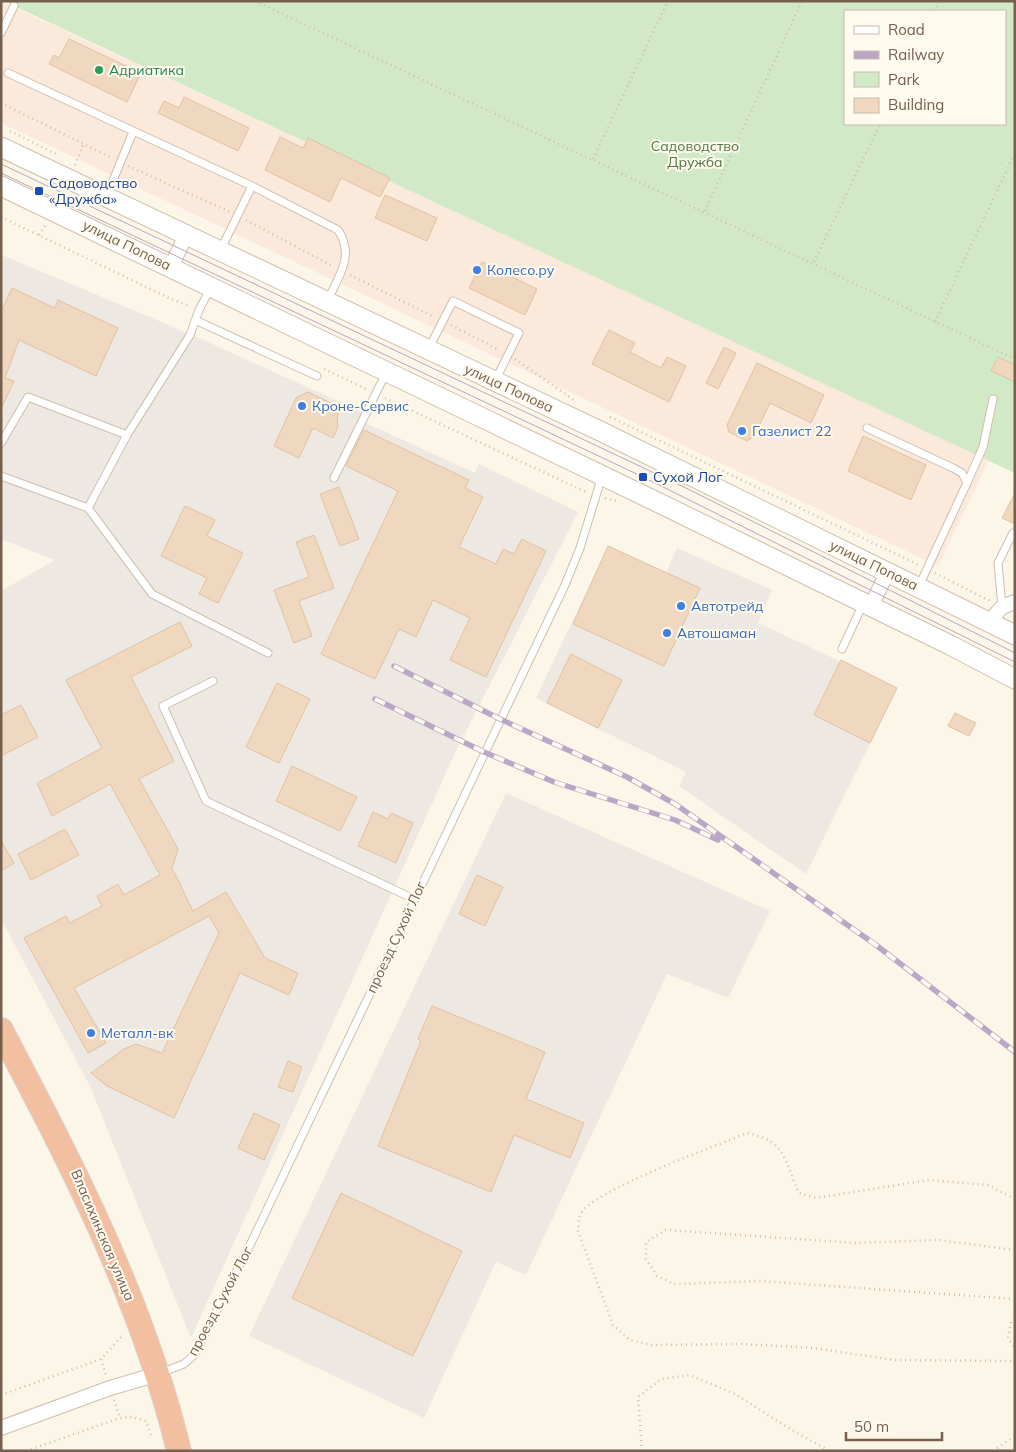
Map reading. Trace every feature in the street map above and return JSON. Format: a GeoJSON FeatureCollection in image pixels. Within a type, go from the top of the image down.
{"type":"FeatureCollection","features":[{"type":"Feature","properties":{"kind":"highway","name":"Власихинская улица"},"geometry":{"type":"LineString","coordinates":[[1,1030],[72,1164],[108,1242],[158,1374],[179,1451]]}},
{"type":"Feature","properties":{"kind":"main road","name":"улица Попова"},"geometry":{"type":"LineString","coordinates":[[6,139],[106,197],[495,381],[888,571],[1015,635]]}},
{"type":"Feature","properties":{"kind":"main road","name":"улица Попова"},"geometry":{"type":"LineString","coordinates":[[1,186],[867,604],[1015,679]]}},
{"type":"Feature","properties":{"kind":"street"},"geometry":{"type":"LineString","coordinates":[[171,267],[186,235]]}},
{"type":"Feature","properties":{"kind":"street"},"geometry":{"type":"LineString","coordinates":[[867,604],[888,571]]}},
{"type":"Feature","properties":{"kind":"street"},"geometry":{"type":"LineString","coordinates":[[989,622],[1008,605]]}},
{"type":"Feature","properties":{"kind":"street"},"geometry":{"type":"LineString","coordinates":[[1,1428],[110,1388],[158,1374]]}},
{"type":"Feature","properties":{"kind":"lane"},"geometry":{"type":"LineString","coordinates":[[1,33],[14,6]]}},
{"type":"Feature","properties":{"kind":"lane"},"geometry":{"type":"LineString","coordinates":[[8,73],[252,186],[338,230],[345,241],[347,258],[326,302]]}},
{"type":"Feature","properties":{"kind":"lane"},"geometry":{"type":"LineString","coordinates":[[106,197],[133,132]]}},
{"type":"Feature","properties":{"kind":"lane"},"geometry":{"type":"LineString","coordinates":[[220,251],[252,186]]}},
{"type":"Feature","properties":{"kind":"lane"},"geometry":{"type":"LineString","coordinates":[[88,508],[127,436],[190,334],[211,286]]}},
{"type":"Feature","properties":{"kind":"lane"},"geometry":{"type":"LineString","coordinates":[[428,350],[453,301],[519,333],[495,381]]}},
{"type":"Feature","properties":{"kind":"lane"},"geometry":{"type":"LineString","coordinates":[[195,320],[317,376]]}},
{"type":"Feature","properties":{"kind":"lane"},"geometry":{"type":"LineString","coordinates":[[334,478],[386,371]]}},
{"type":"Feature","properties":{"kind":"lane"},"geometry":{"type":"LineString","coordinates":[[1,443],[28,396],[127,436]]}},
{"type":"Feature","properties":{"kind":"lane"},"geometry":{"type":"LineString","coordinates":[[918,586],[983,447],[994,399]]}},
{"type":"Feature","properties":{"kind":"lane"},"geometry":{"type":"LineString","coordinates":[[867,428],[953,468],[962,473],[967,483]]}},
{"type":"Feature","properties":{"kind":"lane"},"geometry":{"type":"LineString","coordinates":[[1,476],[88,508],[152,594],[268,653]]}},
{"type":"Feature","properties":{"kind":"lane","name":"проезд Сухой Лог"},"geometry":{"type":"LineString","coordinates":[[158,1374],[184,1364],[194,1355],[250,1245],[565,585],[580,548],[602,476]]}},
{"type":"Feature","properties":{"kind":"lane"},"geometry":{"type":"LineString","coordinates":[[1008,605],[998,563],[1014,533]]}},
{"type":"Feature","properties":{"kind":"lane"},"geometry":{"type":"LineString","coordinates":[[842,649],[867,604]]}},
{"type":"Feature","properties":{"kind":"lane"},"geometry":{"type":"LineString","coordinates":[[212,681],[162,706],[206,800],[414,899]]}},
{"type":"Feature","properties":{"kind":"path"},"geometry":{"type":"LineString","coordinates":[[255,1],[814,262],[1015,359]]}},
{"type":"Feature","properties":{"kind":"path"},"geometry":{"type":"LineString","coordinates":[[593,159],[668,1]]}},
{"type":"Feature","properties":{"kind":"path"},"geometry":{"type":"LineString","coordinates":[[705,211],[802,1]]}},
{"type":"Feature","properties":{"kind":"path"},"geometry":{"type":"LineString","coordinates":[[1,103],[120,162],[238,216],[341,271],[508,354],[581,403]]}},
{"type":"Feature","properties":{"kind":"path"},"geometry":{"type":"LineString","coordinates":[[814,262],[880,125]]}},
{"type":"Feature","properties":{"kind":"path"},"geometry":{"type":"LineString","coordinates":[[6,139],[66,160]]}},
{"type":"Feature","properties":{"kind":"path"},"geometry":{"type":"LineString","coordinates":[[74,166],[84,143]]}},
{"type":"Feature","properties":{"kind":"path"},"geometry":{"type":"LineString","coordinates":[[936,322],[1015,153]]}},
{"type":"Feature","properties":{"kind":"path"},"geometry":{"type":"LineString","coordinates":[[39,235],[46,224]]}},
{"type":"Feature","properties":{"kind":"path"},"geometry":{"type":"LineString","coordinates":[[608,416],[927,569],[1008,605]]}},
{"type":"Feature","properties":{"kind":"path"},"geometry":{"type":"LineString","coordinates":[[1015,1199],[988,1185],[929,1180],[816,1198],[799,1193],[781,1148],[766,1137],[747,1133],[632,1180],[589,1205],[580,1215],[578,1231],[613,1325],[630,1340],[652,1345],[742,1344],[814,1348],[894,1360],[1015,1361]]}},
{"type":"Feature","properties":{"kind":"path"},"geometry":{"type":"LineString","coordinates":[[1015,1250],[938,1240],[856,1243],[666,1230],[646,1242],[646,1259],[657,1276],[674,1284],[760,1281],[1015,1299]]}},
{"type":"Feature","properties":{"kind":"path"},"geometry":{"type":"LineString","coordinates":[[1015,1319],[1011,1322],[1008,1338],[1015,1349]]}},
{"type":"Feature","properties":{"kind":"path"},"geometry":{"type":"LineString","coordinates":[[1,1395],[101,1358],[123,1334]]}},
{"type":"Feature","properties":{"kind":"path"},"geometry":{"type":"LineString","coordinates":[[642,1451],[638,1397],[662,1379],[690,1375],[735,1394],[795,1432],[830,1451]]}},
{"type":"Feature","properties":{"kind":"path"},"geometry":{"type":"LineString","coordinates":[[26,1451],[120,1418],[132,1417],[146,1421],[151,1435]]}},
{"type":"Feature","properties":{"kind":"path"},"geometry":{"type":"LineString","coordinates":[[993,1451],[1015,1436]]}},
{"type":"Feature","properties":{"kind":"shaded area"},"geometry":{"type":"Polygon","coordinates":[[[1,1],[989,460],[938,566],[1,123],[1,1]]]}},
{"type":"Feature","properties":{"kind":"shaded area"},"geometry":{"type":"Polygon","coordinates":[[[2,255],[190,334],[369,415],[366,423],[475,473],[479,464],[578,512],[453,757],[191,1338],[90,1086],[1,919],[1,591],[55,560],[1,539],[2,255]]]}},
{"type":"Feature","properties":{"kind":"shaded area"},"geometry":{"type":"Polygon","coordinates":[[[608,546],[666,573],[677,548],[772,590],[758,623],[897,688],[806,874],[679,786],[686,772],[536,698],[608,546]]]}},
{"type":"Feature","properties":{"kind":"shaded area"},"geometry":{"type":"Polygon","coordinates":[[[506,793],[770,911],[728,998],[667,974],[526,1275],[496,1262],[424,1418],[249,1336],[506,793]]]}},
{"type":"Feature","properties":{"kind":"green space","name":"Садоводство Дружба"},"geometry":{"type":"Polygon","coordinates":[[[5,1],[1015,1],[1015,473],[14,6],[5,1]]]}},
{"type":"Feature","properties":{"kind":"building"},"geometry":{"type":"Polygon","coordinates":[[[69,39],[141,73],[127,102],[49,64],[54,55],[59,58],[69,39]]]}},
{"type":"Feature","properties":{"kind":"building"},"geometry":{"type":"Polygon","coordinates":[[[184,97],[249,128],[238,151],[158,113],[164,101],[179,108],[184,97]]]}},
{"type":"Feature","properties":{"kind":"building"},"geometry":{"type":"Polygon","coordinates":[[[280,137],[303,148],[308,138],[390,178],[380,197],[341,178],[330,202],[265,170],[280,137]]]}},
{"type":"Feature","properties":{"kind":"building"},"geometry":{"type":"Polygon","coordinates":[[[385,195],[437,218],[427,241],[375,218],[385,195]]]}},
{"type":"Feature","properties":{"kind":"building"},"geometry":{"type":"Polygon","coordinates":[[[482,262],[537,289],[525,315],[469,288],[482,262]]]}},
{"type":"Feature","properties":{"kind":"building"},"geometry":{"type":"Polygon","coordinates":[[[12,288],[55,308],[58,300],[118,328],[96,376],[19,340],[5,378],[14,381],[1,409],[1,312],[12,288]]]}},
{"type":"Feature","properties":{"kind":"building"},"geometry":{"type":"Polygon","coordinates":[[[609,330],[635,343],[630,352],[661,368],[667,357],[686,366],[669,402],[592,364],[609,330]]]}},
{"type":"Feature","properties":{"kind":"building"},"geometry":{"type":"Polygon","coordinates":[[[724,347],[736,353],[718,389],[706,383],[724,347]]]}},
{"type":"Feature","properties":{"kind":"building"},"geometry":{"type":"Polygon","coordinates":[[[998,357],[1015,365],[1015,382],[991,371],[998,357]]]}},
{"type":"Feature","properties":{"kind":"building"},"geometry":{"type":"Polygon","coordinates":[[[757,363],[824,395],[811,423],[770,403],[754,437],[747,441],[729,432],[727,425],[757,363]]]}},
{"type":"Feature","properties":{"kind":"building"},"geometry":{"type":"Polygon","coordinates":[[[308,392],[341,408],[337,417],[338,427],[333,438],[313,428],[299,458],[274,446],[296,398],[308,392]]]}},
{"type":"Feature","properties":{"kind":"building"},"geometry":{"type":"Polygon","coordinates":[[[364,430],[469,480],[465,488],[483,497],[459,547],[496,564],[503,549],[514,554],[522,539],[546,551],[486,677],[450,660],[470,618],[433,600],[416,637],[399,629],[375,679],[321,654],[398,491],[346,466],[364,430]]]}},
{"type":"Feature","properties":{"kind":"building"},"geometry":{"type":"Polygon","coordinates":[[[863,436],[926,465],[911,500],[848,471],[863,436]]]}},
{"type":"Feature","properties":{"kind":"building"},"geometry":{"type":"Polygon","coordinates":[[[339,487],[359,539],[340,546],[320,494],[339,487]]]}},
{"type":"Feature","properties":{"kind":"building"},"geometry":{"type":"Polygon","coordinates":[[[1015,493],[1015,524],[1002,518],[1015,493]]]}},
{"type":"Feature","properties":{"kind":"building"},"geometry":{"type":"Polygon","coordinates":[[[185,506],[215,520],[207,536],[243,553],[218,603],[199,594],[207,578],[161,556],[185,506]]]}},
{"type":"Feature","properties":{"kind":"building"},"geometry":{"type":"Polygon","coordinates":[[[314,535],[334,588],[299,601],[312,636],[294,643],[274,590],[309,577],[296,542],[314,535]]]}},
{"type":"Feature","properties":{"kind":"building"},"geometry":{"type":"Polygon","coordinates":[[[608,546],[700,588],[664,666],[573,624],[608,546]]]}},
{"type":"Feature","properties":{"kind":"building"},"geometry":{"type":"Polygon","coordinates":[[[180,622],[192,646],[131,677],[174,761],[139,779],[178,849],[172,868],[193,911],[226,892],[265,958],[298,973],[289,995],[240,973],[174,1118],[107,1086],[91,1073],[124,1049],[136,1044],[162,1053],[219,933],[209,916],[74,988],[106,1043],[88,1053],[24,938],[66,916],[70,923],[102,906],[97,896],[118,884],[124,895],[160,875],[110,784],[52,816],[37,783],[102,748],[66,680],[180,622]]]}},
{"type":"Feature","properties":{"kind":"building"},"geometry":{"type":"Polygon","coordinates":[[[571,654],[622,680],[598,728],[547,703],[571,654]]]}},
{"type":"Feature","properties":{"kind":"building"},"geometry":{"type":"Polygon","coordinates":[[[841,660],[897,688],[870,743],[814,715],[841,660]]]}},
{"type":"Feature","properties":{"kind":"building"},"geometry":{"type":"Polygon","coordinates":[[[277,683],[310,699],[279,763],[246,747],[277,683]]]}},
{"type":"Feature","properties":{"kind":"building"},"geometry":{"type":"Polygon","coordinates":[[[21,705],[38,737],[1,756],[1,715],[21,705]]]}},
{"type":"Feature","properties":{"kind":"building"},"geometry":{"type":"Polygon","coordinates":[[[955,713],[976,723],[969,736],[948,726],[955,713]]]}},
{"type":"Feature","properties":{"kind":"building"},"geometry":{"type":"Polygon","coordinates":[[[292,766],[357,797],[340,831],[276,801],[292,766]]]}},
{"type":"Feature","properties":{"kind":"building"},"geometry":{"type":"Polygon","coordinates":[[[373,812],[388,819],[391,813],[413,823],[396,863],[358,846],[373,812]]]}},
{"type":"Feature","properties":{"kind":"building"},"geometry":{"type":"Polygon","coordinates":[[[65,829],[79,855],[31,880],[18,854],[65,829]]]}},
{"type":"Feature","properties":{"kind":"building"},"geometry":{"type":"Polygon","coordinates":[[[1,841],[14,863],[1,871],[1,841]]]}},
{"type":"Feature","properties":{"kind":"building"},"geometry":{"type":"Polygon","coordinates":[[[477,875],[503,887],[485,926],[459,914],[477,875]]]}},
{"type":"Feature","properties":{"kind":"building"},"geometry":{"type":"Polygon","coordinates":[[[432,1006],[545,1052],[526,1099],[584,1123],[570,1158],[514,1135],[491,1192],[378,1146],[421,1041],[418,1039],[432,1006]]]}},
{"type":"Feature","properties":{"kind":"building"},"geometry":{"type":"Polygon","coordinates":[[[288,1061],[302,1067],[293,1092],[278,1087],[288,1061]]]}},
{"type":"Feature","properties":{"kind":"building"},"geometry":{"type":"Polygon","coordinates":[[[254,1113],[280,1125],[264,1160],[238,1148],[254,1113]]]}},
{"type":"Feature","properties":{"kind":"building"},"geometry":{"type":"Polygon","coordinates":[[[341,1193],[462,1251],[413,1356],[292,1298],[341,1193]]]}},
{"type":"Feature","properties":{"kind":"tram line"},"geometry":{"type":"LineString","coordinates":[[1,164],[688,489],[1015,653]]}},
{"type":"Feature","properties":{"kind":"tram line"},"geometry":{"type":"LineString","coordinates":[[1,173],[643,477],[1015,662]]}},
{"type":"Feature","properties":{"kind":"railway"},"geometry":{"type":"LineString","coordinates":[[394,666],[500,719],[627,777],[675,804],[876,945],[1015,1052]]}},
{"type":"Feature","properties":{"kind":"railway"},"geometry":{"type":"LineString","coordinates":[[375,699],[484,752],[554,782],[675,820],[718,840]]}},
{"type":"Feature","properties":{"kind":"place","name":"Адриатика"},"geometry":{"type":"Point","coordinates":[99,70]}},
{"type":"Feature","properties":{"kind":"place","name":"Садоводство «Дружба»"},"geometry":{"type":"Point","coordinates":[39,191]}},
{"type":"Feature","properties":{"kind":"place","name":"Колесо.ру"},"geometry":{"type":"Point","coordinates":[477,270]}},
{"type":"Feature","properties":{"kind":"place","name":"Кроне-Сервис"},"geometry":{"type":"Point","coordinates":[302,406]}},
{"type":"Feature","properties":{"kind":"place","name":"Газелист 22"},"geometry":{"type":"Point","coordinates":[742,431]}},
{"type":"Feature","properties":{"kind":"place","name":"Сухой Лог"},"geometry":{"type":"Point","coordinates":[643,477]}},
{"type":"Feature","properties":{"kind":"place","name":"Автотрейд"},"geometry":{"type":"Point","coordinates":[681,606]}},
{"type":"Feature","properties":{"kind":"place","name":"Автошаман"},"geometry":{"type":"Point","coordinates":[667,633]}},
{"type":"Feature","properties":{"kind":"place","name":"Металл-вк"},"geometry":{"type":"Point","coordinates":[91,1033]}}]}
